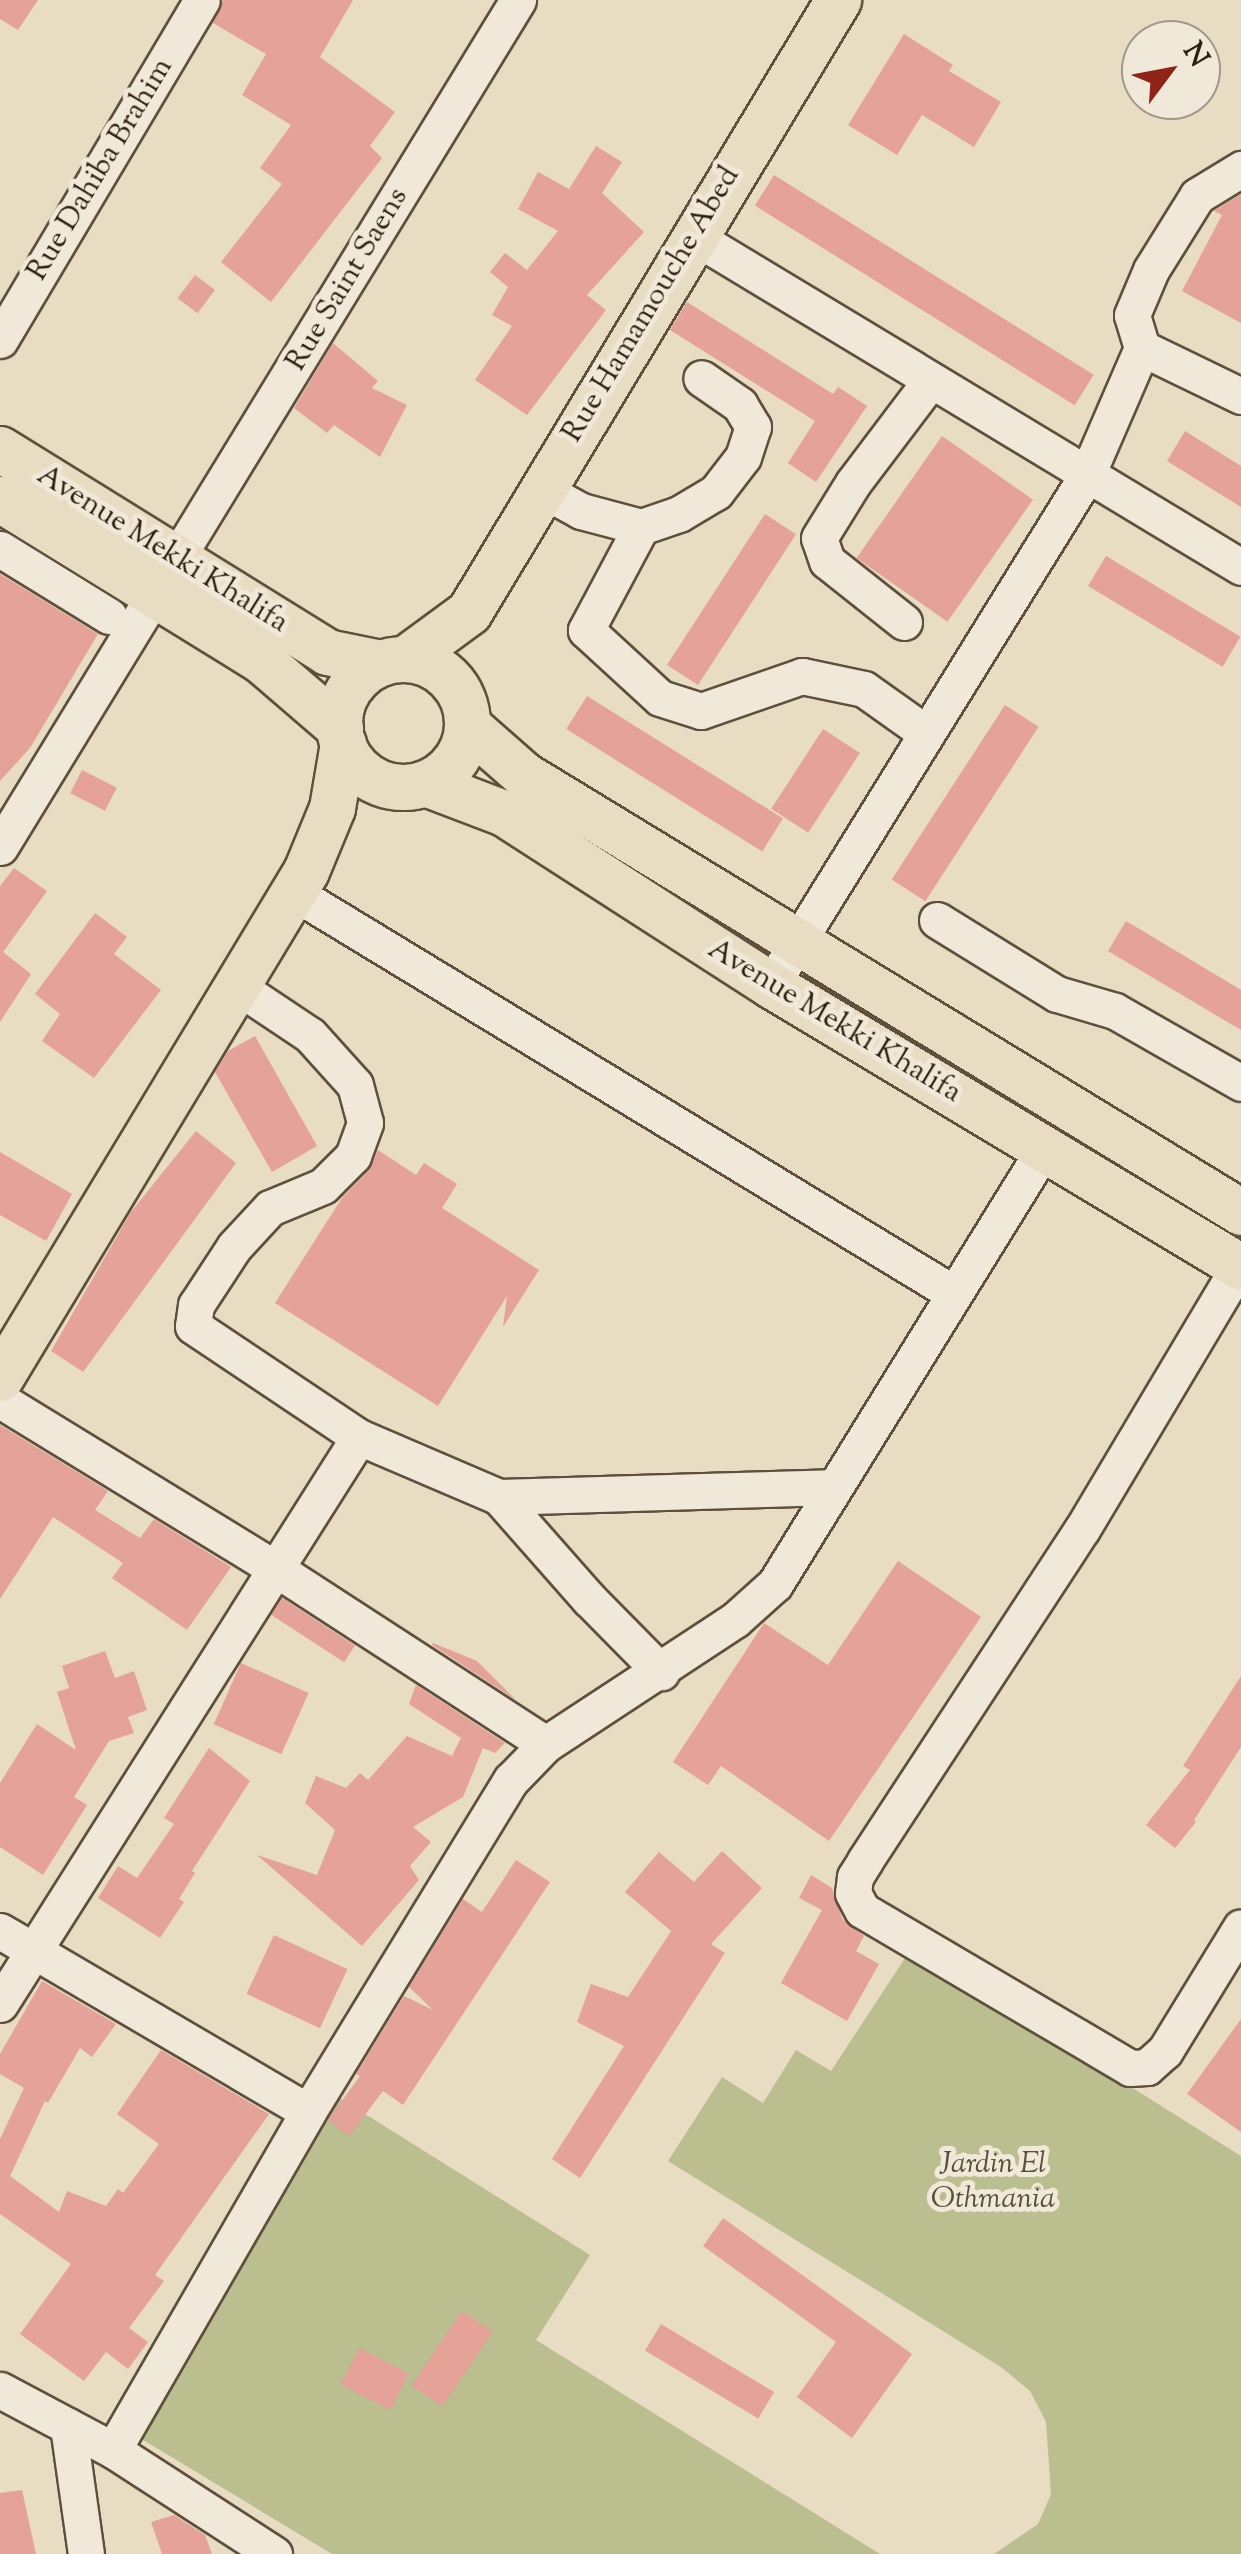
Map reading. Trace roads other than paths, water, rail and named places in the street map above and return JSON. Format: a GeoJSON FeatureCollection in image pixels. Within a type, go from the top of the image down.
{"type":"FeatureCollection","features":[{"type":"Feature","properties":{"kind":"main road","name":"Rue Hamamouche Abed"},"geometry":{"type":"LineString","coordinates":[[468,612],[838,0]]}},
{"type":"Feature","properties":{"kind":"main road","name":"Avenue Mekki Khalifa"},"geometry":{"type":"LineString","coordinates":[[0,450],[166,578],[341,736]]}},
{"type":"Feature","properties":{"kind":"main road","name":"Avenue Mekki Khalifa"},"geometry":{"type":"LineString","coordinates":[[0,498],[327,652],[393,661]]}},
{"type":"Feature","properties":{"kind":"main road"},"geometry":{"type":"LineString","coordinates":[[0,1378],[299,881],[332,808],[340,712],[354,682],[468,612]]}},
{"type":"Feature","properties":{"kind":"main road"},"geometry":{"type":"LineString","coordinates":[[299,881],[358,820],[450,766],[459,754],[465,713],[468,612]]}},
{"type":"Feature","properties":{"kind":"main road"},"geometry":{"type":"LineString","coordinates":[[393,661],[440,671],[465,713]]}},
{"type":"Feature","properties":{"kind":"main road","name":"Avenue Mekki Khalifa"},"geometry":{"type":"LineString","coordinates":[[465,713],[524,775],[1241,1212]]}},
{"type":"Feature","properties":{"kind":"main road"},"geometry":{"type":"LineString","coordinates":[[341,736],[350,758],[376,781],[417,785]]}},
{"type":"Feature","properties":{"kind":"main road","name":"Avenue Mekki Khalifa"},"geometry":{"type":"LineString","coordinates":[[417,785],[504,813],[771,985],[1044,1149],[1235,1285]]}},
{"type":"Feature","properties":{"kind":"street","name":"Rue Dahiba Brahim"},"geometry":{"type":"LineString","coordinates":[[0,340],[202,0]]}},
{"type":"Feature","properties":{"kind":"street","name":"Rue Saint Saens"},"geometry":{"type":"LineString","coordinates":[[0,848],[518,0]]}},
{"type":"Feature","properties":{"kind":"street"},"geometry":{"type":"LineString","coordinates":[[771,985],[1087,475],[1142,348],[1132,315],[1151,270],[1197,196],[1241,169]]}},
{"type":"Feature","properties":{"kind":"street"},"geometry":{"type":"LineString","coordinates":[[694,236],[1241,568]]}},
{"type":"Feature","properties":{"kind":"street"},"geometry":{"type":"LineString","coordinates":[[1142,348],[1241,396]]}},
{"type":"Feature","properties":{"kind":"street"},"geometry":{"type":"LineString","coordinates":[[541,489],[581,511],[640,526],[679,514],[716,492],[744,456],[753,428],[740,405],[702,378]]}},
{"type":"Feature","properties":{"kind":"street"},"geometry":{"type":"LineString","coordinates":[[904,622],[827,560],[819,538],[853,482],[931,380]]}},
{"type":"Feature","properties":{"kind":"street"},"geometry":{"type":"LineString","coordinates":[[640,526],[586,630],[660,698],[701,711],[802,676],[864,688],[926,732]]}},
{"type":"Feature","properties":{"kind":"street"},"geometry":{"type":"LineString","coordinates":[[0,549],[109,616]]}},
{"type":"Feature","properties":{"kind":"street"},"geometry":{"type":"LineString","coordinates":[[299,881],[953,1293]]}},
{"type":"Feature","properties":{"kind":"street"},"geometry":{"type":"LineString","coordinates":[[937,920],[1057,994],[1114,1011],[1241,1083]]}},
{"type":"Feature","properties":{"kind":"street"},"geometry":{"type":"LineString","coordinates":[[236,985],[310,1035],[355,1086],[365,1124],[353,1156],[323,1186],[270,1208],[234,1247],[196,1305],[193,1326],[359,1437],[499,1497],[832,1487]]}},
{"type":"Feature","properties":{"kind":"street"},"geometry":{"type":"LineString","coordinates":[[113,2450],[308,2112],[503,1793],[546,1744],[736,1620],[775,1584],[1044,1149]]}},
{"type":"Feature","properties":{"kind":"street"},"geometry":{"type":"LineString","coordinates":[[1235,1285],[865,1861],[855,1877],[853,1892],[862,1910],[1130,2068],[1146,2067],[1165,2052],[1241,1927]]}},
{"type":"Feature","properties":{"kind":"street"},"geometry":{"type":"LineString","coordinates":[[0,1400],[273,1567],[546,1744]]}},
{"type":"Feature","properties":{"kind":"street"},"geometry":{"type":"LineString","coordinates":[[0,2004],[273,1567],[359,1437]]}},
{"type":"Feature","properties":{"kind":"street"},"geometry":{"type":"LineString","coordinates":[[499,1497],[589,1599],[661,1672]]}},
{"type":"Feature","properties":{"kind":"street"},"geometry":{"type":"LineString","coordinates":[[0,1931],[308,2112]]}},
{"type":"Feature","properties":{"kind":"street"},"geometry":{"type":"LineString","coordinates":[[4,2396],[113,2450],[274,2554]]}},
{"type":"Feature","properties":{"kind":"street"},"geometry":{"type":"LineString","coordinates":[[68,2426],[86,2554]]}},
{"type":"Feature","properties":{"kind":"park label","name":"Jardin El Othmania"},"geometry":{"type":"Point","coordinates":[993,2182]}}]}
